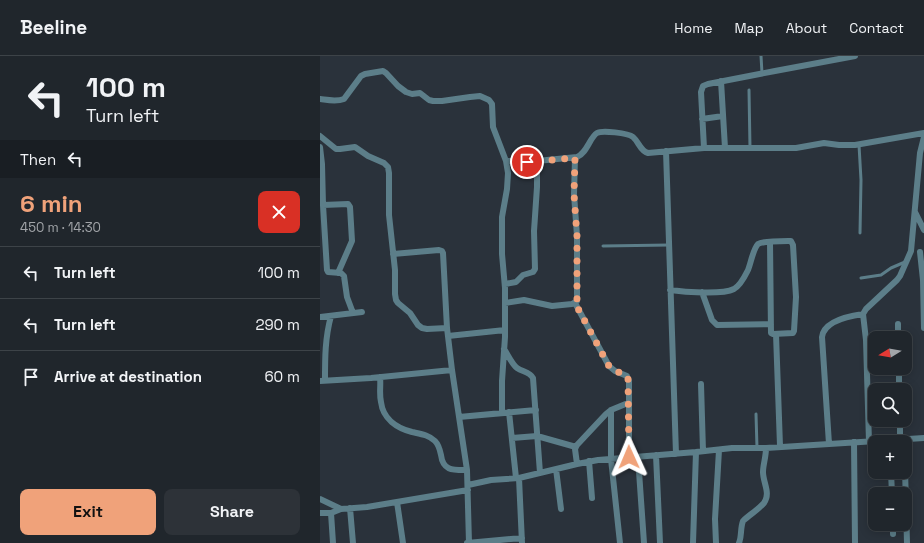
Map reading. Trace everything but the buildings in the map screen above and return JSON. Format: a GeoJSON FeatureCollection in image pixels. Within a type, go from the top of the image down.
{"type":"FeatureCollection","features":[{"type":"Feature","properties":{"kind":"street"},"geometry":{"type":"LineString","coordinates":[[704,148],[701,92],[703,86],[721,81],[855,56]]}},
{"type":"Feature","properties":{"kind":"street"},"geometry":{"type":"LineString","coordinates":[[320,98],[333,101],[344,99],[361,76],[381,70],[406,92],[412,94],[420,93],[429,100],[442,101],[480,96],[486,98],[492,104],[493,127],[506,161],[508,181],[502,217],[502,254],[505,284],[505,330],[502,388],[518,478],[522,540],[468,543],[468,488],[447,328],[442,252],[440,250],[393,254]]}},
{"type":"Feature","properties":{"kind":"street"},"geometry":{"type":"LineString","coordinates":[[721,81],[725,148]]}},
{"type":"Feature","properties":{"kind":"street"},"geometry":{"type":"LineString","coordinates":[[702,118],[723,116]]}},
{"type":"Feature","properties":{"kind":"street"},"geometry":{"type":"LineString","coordinates":[[506,161],[537,161],[575,158],[582,154],[594,135],[598,133],[614,132],[631,136],[645,152],[704,148],[796,148],[824,143],[847,146],[924,133]]}},
{"type":"Feature","properties":{"kind":"street"},"geometry":{"type":"LineString","coordinates":[[320,136],[336,149],[355,147],[368,156],[384,163],[388,167],[389,215],[395,278],[395,294],[398,303],[407,310],[422,328],[447,328]]}},
{"type":"Feature","properties":{"kind":"street"},"geometry":{"type":"LineString","coordinates":[[869,435],[866,334],[863,314],[866,309],[898,280],[911,251],[920,153],[924,137]]}},
{"type":"Feature","properties":{"kind":"street"},"geometry":{"type":"LineString","coordinates":[[320,147],[323,176],[323,205],[327,270],[328,272],[342,274],[344,277],[353,313]]}},
{"type":"Feature","properties":{"kind":"street"},"geometry":{"type":"LineString","coordinates":[[666,151],[676,454]]}},
{"type":"Feature","properties":{"kind":"street"},"geometry":{"type":"LineString","coordinates":[[575,158],[574,194],[577,236],[577,300],[575,303],[609,366],[615,371],[625,374],[628,377],[629,457]]}},
{"type":"Feature","properties":{"kind":"street"},"geometry":{"type":"LineString","coordinates":[[505,284],[516,282],[523,275],[533,272],[535,269],[534,231],[537,161]]}},
{"type":"Feature","properties":{"kind":"street"},"geometry":{"type":"LineString","coordinates":[[323,205],[346,204],[350,206],[352,241],[338,273]]}},
{"type":"Feature","properties":{"kind":"street"},"geometry":{"type":"LineString","coordinates":[[915,212],[924,230]]}},
{"type":"Feature","properties":{"kind":"street"},"geometry":{"type":"LineString","coordinates":[[670,290],[684,292],[725,292],[730,290],[736,287],[744,277],[757,246],[760,243],[770,242],[790,241],[792,242],[796,288],[794,333],[771,333],[770,242]]}},
{"type":"Feature","properties":{"kind":"street"},"geometry":{"type":"LineString","coordinates":[[908,259],[922,251],[924,327]]}},
{"type":"Feature","properties":{"kind":"street"},"geometry":{"type":"LineString","coordinates":[[702,292],[712,320],[717,325],[771,324]]}},
{"type":"Feature","properties":{"kind":"street"},"geometry":{"type":"LineString","coordinates":[[505,302],[524,300],[552,306],[575,303]]}},
{"type":"Feature","properties":{"kind":"street"},"geometry":{"type":"LineString","coordinates":[[320,317],[362,312]]}},
{"type":"Feature","properties":{"kind":"street"},"geometry":{"type":"LineString","coordinates":[[829,444],[823,334],[826,328],[839,320],[863,314]]}},
{"type":"Feature","properties":{"kind":"street"},"geometry":{"type":"LineString","coordinates":[[330,316],[327,328],[323,380],[380,377],[452,370]]}},
{"type":"Feature","properties":{"kind":"street"},"geometry":{"type":"LineString","coordinates":[[898,324],[898,331]]}},
{"type":"Feature","properties":{"kind":"street"},"geometry":{"type":"LineString","coordinates":[[448,336],[505,330]]}},
{"type":"Feature","properties":{"kind":"street"},"geometry":{"type":"LineString","coordinates":[[776,334],[780,446]]}},
{"type":"Feature","properties":{"kind":"street"},"geometry":{"type":"LineString","coordinates":[[504,349],[515,366],[533,376],[540,473]]}},
{"type":"Feature","properties":{"kind":"street"},"geometry":{"type":"LineString","coordinates":[[380,377],[380,401],[388,420],[400,428],[429,436],[439,447],[443,464],[452,470],[466,470]]}},
{"type":"Feature","properties":{"kind":"street"},"geometry":{"type":"LineString","coordinates":[[693,543],[699,452],[701,384]]}},
{"type":"Feature","properties":{"kind":"street"},"geometry":{"type":"LineString","coordinates":[[577,464],[575,452],[576,447],[603,416],[611,410],[628,403]]}},
{"type":"Feature","properties":{"kind":"street"},"geometry":{"type":"LineString","coordinates":[[459,417],[536,410]]}},
{"type":"Feature","properties":{"kind":"street"},"geometry":{"type":"LineString","coordinates":[[611,410],[611,459],[620,543]]}},
{"type":"Feature","properties":{"kind":"street"},"geometry":{"type":"LineString","coordinates":[[512,438],[537,436],[576,447]]}},
{"type":"Feature","properties":{"kind":"street"},"geometry":{"type":"LineString","coordinates":[[912,439],[924,438]]}},
{"type":"Feature","properties":{"kind":"street"},"geometry":{"type":"LineString","coordinates":[[854,442],[855,543]]}},
{"type":"Feature","properties":{"kind":"street"},"geometry":{"type":"LineString","coordinates":[[320,513],[331,513],[341,509],[363,508],[396,502],[468,488],[491,480],[518,478],[590,461],[732,448],[766,448],[868,442]]}},
{"type":"Feature","properties":{"kind":"street"},"geometry":{"type":"LineString","coordinates":[[739,543],[742,535],[743,522],[764,503],[766,498],[767,491],[763,474],[766,448]]}},
{"type":"Feature","properties":{"kind":"street"},"geometry":{"type":"LineString","coordinates":[[716,543],[715,520],[719,450]]}},
{"type":"Feature","properties":{"kind":"street"},"geometry":{"type":"LineString","coordinates":[[656,455],[660,543]]}},
{"type":"Feature","properties":{"kind":"street"},"geometry":{"type":"LineString","coordinates":[[638,456],[644,543]]}},
{"type":"Feature","properties":{"kind":"street"},"geometry":{"type":"LineString","coordinates":[[590,461],[592,498]]}},
{"type":"Feature","properties":{"kind":"street"},"geometry":{"type":"LineString","coordinates":[[556,469],[561,510]]}},
{"type":"Feature","properties":{"kind":"street"},"geometry":{"type":"LineString","coordinates":[[905,479],[907,543]]}},
{"type":"Feature","properties":{"kind":"street"},"geometry":{"type":"LineString","coordinates":[[320,499],[341,509]]}},
{"type":"Feature","properties":{"kind":"street"},"geometry":{"type":"LineString","coordinates":[[396,502],[403,543]]}},
{"type":"Feature","properties":{"kind":"street"},"geometry":{"type":"LineString","coordinates":[[350,508],[353,543]]}},
{"type":"Feature","properties":{"kind":"street"},"geometry":{"type":"LineString","coordinates":[[331,513],[333,543]]}},
{"type":"Feature","properties":{"kind":"lane"},"geometry":{"type":"LineString","coordinates":[[761,56],[762,73]]}},
{"type":"Feature","properties":{"kind":"lane"},"geometry":{"type":"LineString","coordinates":[[749,90],[750,148]]}},
{"type":"Feature","properties":{"kind":"lane"},"geometry":{"type":"LineString","coordinates":[[859,145],[861,180],[860,233]]}},
{"type":"Feature","properties":{"kind":"lane"},"geometry":{"type":"LineString","coordinates":[[603,246],[669,245]]}},
{"type":"Feature","properties":{"kind":"lane"},"geometry":{"type":"LineString","coordinates":[[861,278],[881,276],[891,268],[908,259]]}},
{"type":"Feature","properties":{"kind":"lane"},"geometry":{"type":"LineString","coordinates":[[756,414],[757,448]]}},
{"type":"Feature","properties":{"kind":"route"},"geometry":{"type":"LineString","coordinates":[[527,162],[575,158],[574,194],[577,224],[577,301],[575,303],[609,366],[615,371],[625,374],[628,377],[629,457]]}}]}
